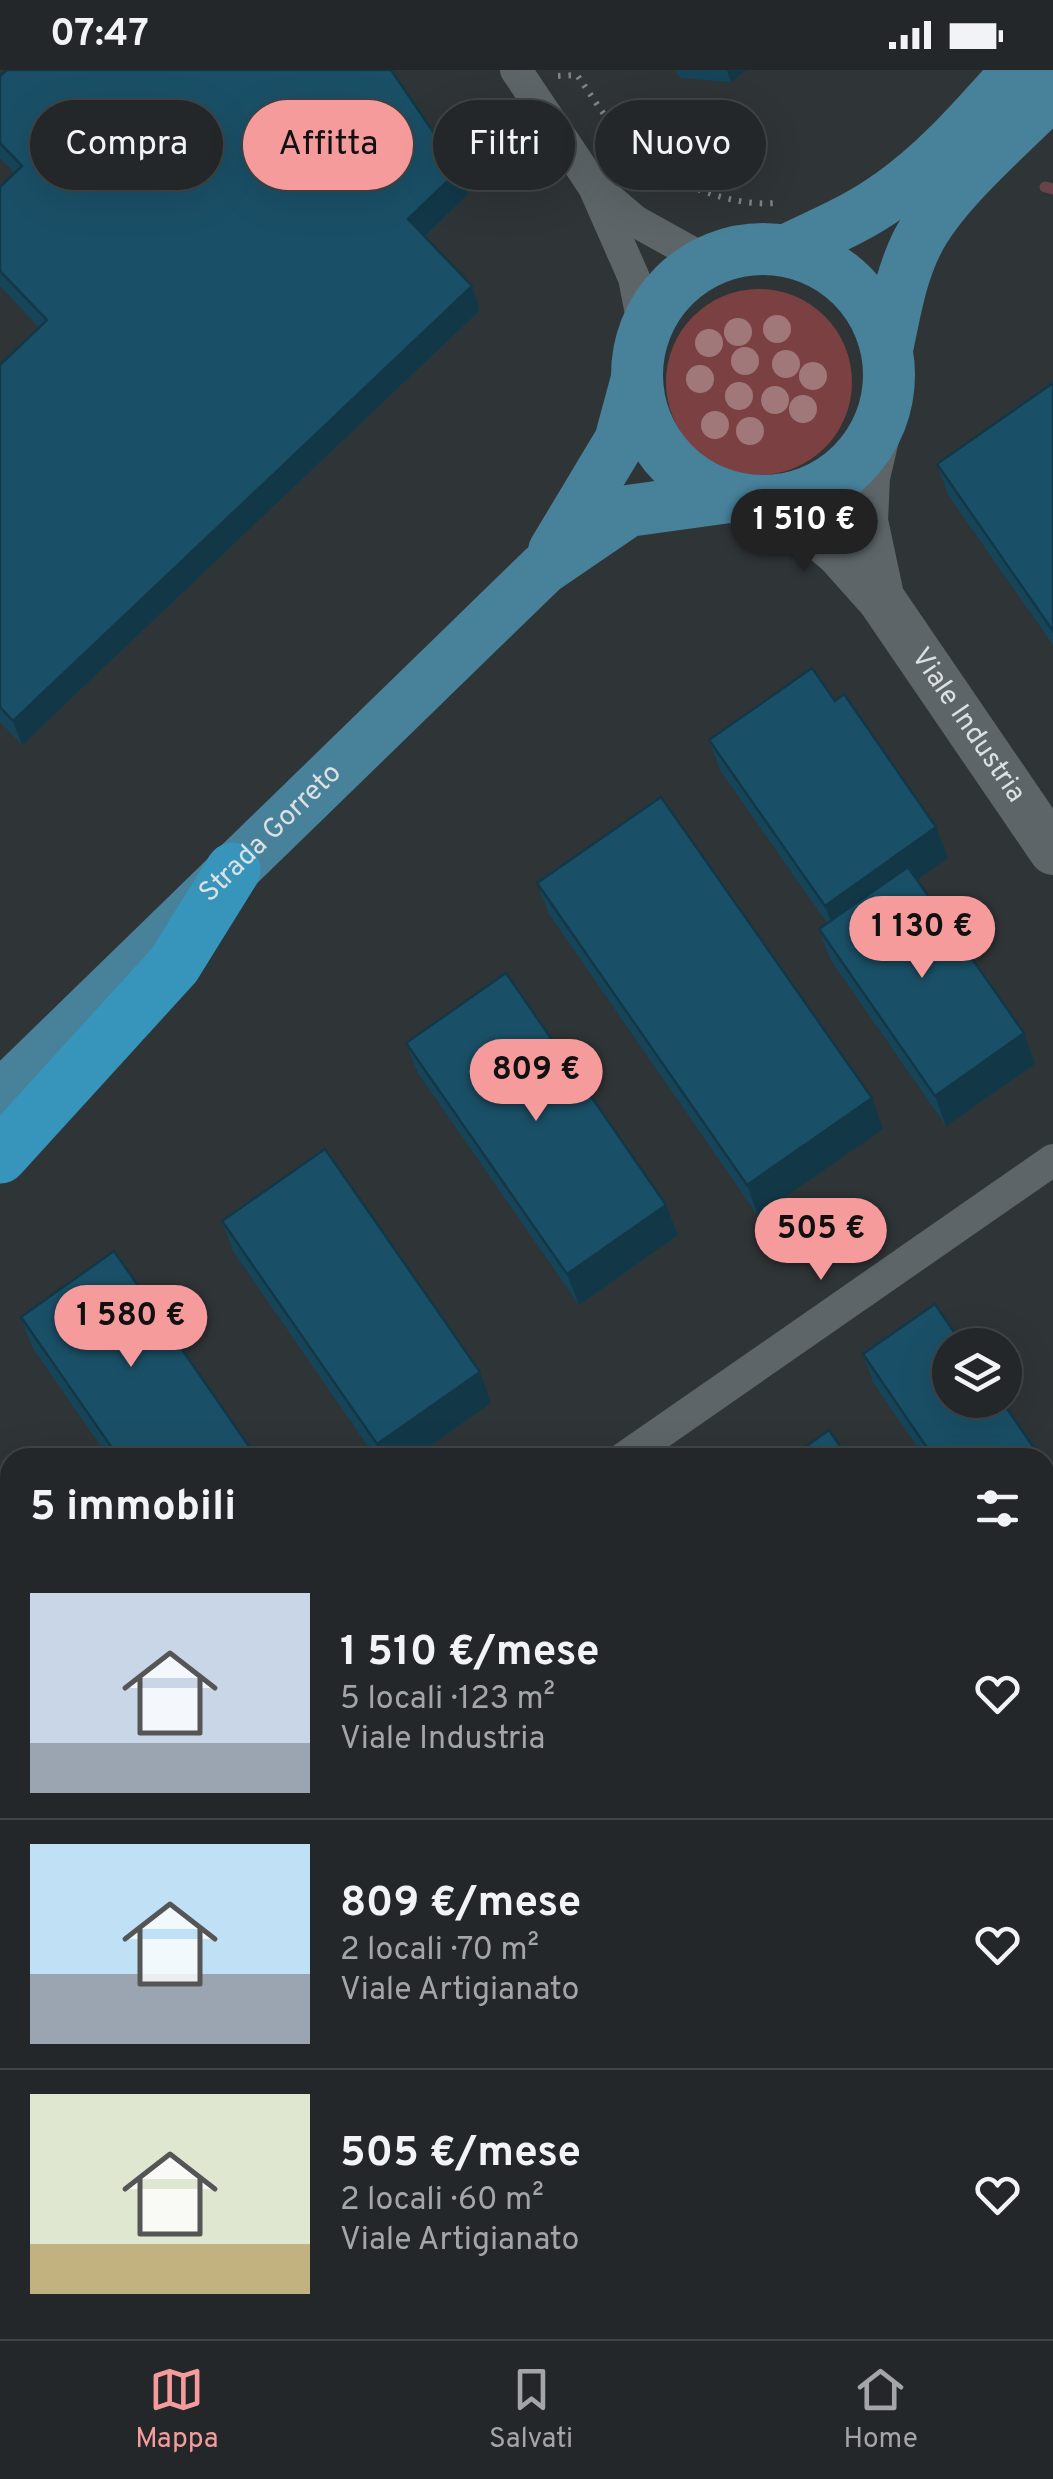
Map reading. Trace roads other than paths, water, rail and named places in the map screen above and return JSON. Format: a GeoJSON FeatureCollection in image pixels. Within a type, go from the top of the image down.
{"type":"FeatureCollection","features":[{"type":"Feature","properties":{"kind":"highway"},"geometry":{"type":"LineString","coordinates":[[0,1156],[174,966],[233,870]]}},
{"type":"Feature","properties":{"kind":"main road"},"geometry":{"type":"LineString","coordinates":[[1018,70],[944,152],[891,195],[845,223],[786,226],[746,248],[706,261],[680,278],[670,290],[644,330],[636,382],[645,420],[664,454],[693,481],[746,500],[798,497],[830,482],[858,460],[877,430],[889,390],[887,349],[900,284],[917,243],[939,208],[1053,92]]}},
{"type":"Feature","properties":{"kind":"main road"},"geometry":{"type":"LineString","coordinates":[[786,226],[822,262],[852,284],[875,314],[887,349]]}},
{"type":"Feature","properties":{"kind":"main road","name":"Strada Gorreto"},"geometry":{"type":"LineString","coordinates":[[543,570],[620,441],[636,382]]}},
{"type":"Feature","properties":{"kind":"main road","name":"Strada Gorreto"},"geometry":{"type":"LineString","coordinates":[[0,1096],[543,570],[628,511],[680,501],[746,500]]}},
{"type":"Feature","properties":{"kind":"street"},"geometry":{"type":"LineString","coordinates":[[518,74],[594,187],[634,278],[644,330]]}},
{"type":"Feature","properties":{"kind":"street"},"geometry":{"type":"LineString","coordinates":[[594,187],[635,221],[706,261]]}},
{"type":"Feature","properties":{"kind":"street","name":"Viale Industria"},"geometry":{"type":"LineString","coordinates":[[877,430],[866,477],[864,521],[881,600]]}},
{"type":"Feature","properties":{"kind":"street","name":"Viale Industria"},"geometry":{"type":"LineString","coordinates":[[746,500],[816,533],[881,600],[1053,851]]}},
{"type":"Feature","properties":{"kind":"street"},"geometry":{"type":"LineString","coordinates":[[638,1448],[1053,1160]]}},
{"type":"Feature","properties":{"kind":"waterway"},"geometry":{"type":"LineString","coordinates":[[1045,187],[1053,189]]}}]}
